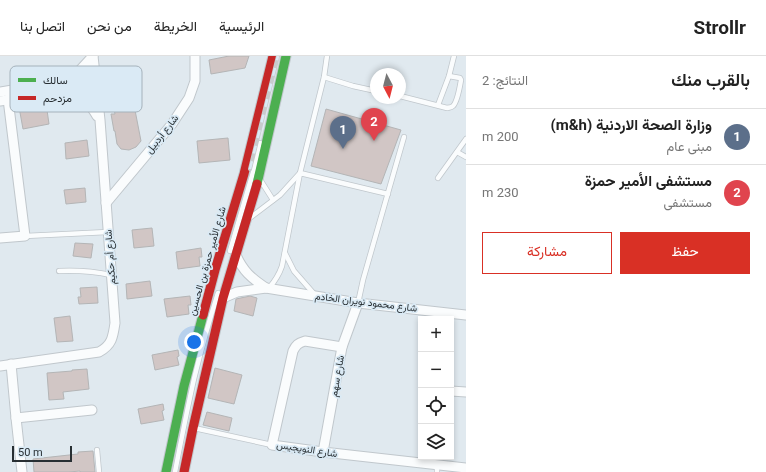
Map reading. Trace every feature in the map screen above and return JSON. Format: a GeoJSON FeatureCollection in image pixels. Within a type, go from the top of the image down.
{"type":"FeatureCollection","features":[{"type":"Feature","properties":{"kind":"main road","name":"شارع الأمير حمزة بن الحسين"},"geometry":{"type":"LineString","coordinates":[[166,472],[190,361],[215,270],[244,174],[273,56]]}},
{"type":"Feature","properties":{"kind":"main road"},"geometry":{"type":"LineString","coordinates":[[184,472],[219,291],[231,253],[246,220],[259,179],[286,56]]}},
{"type":"Feature","properties":{"kind":"main road"},"geometry":{"type":"LineString","coordinates":[[190,447],[190,472]]}},
{"type":"Feature","properties":{"kind":"main road"},"geometry":{"type":"LineString","coordinates":[[158,472],[169,458]]}},
{"type":"Feature","properties":{"kind":"street","name":"شارع أم حكيم"},"geometry":{"type":"LineString","coordinates":[[93,56],[94,66]]}},
{"type":"Feature","properties":{"kind":"street"},"geometry":{"type":"LineString","coordinates":[[84,66],[93,56]]}},
{"type":"Feature","properties":{"kind":"street","name":"شارع أردبيل"},"geometry":{"type":"LineString","coordinates":[[106,203],[172,124],[189,98],[195,81],[194,56]]}},
{"type":"Feature","properties":{"kind":"street"},"geometry":{"type":"LineString","coordinates":[[0,92],[10,90]]}},
{"type":"Feature","properties":{"kind":"street"},"geometry":{"type":"LineString","coordinates":[[0,238],[25,236],[4,100]]}},
{"type":"Feature","properties":{"kind":"street"},"geometry":{"type":"LineString","coordinates":[[95,112],[100,120]]}},
{"type":"Feature","properties":{"kind":"street","name":"شارع أم حكيم"},"geometry":{"type":"LineString","coordinates":[[0,366],[99,352],[107,348],[113,335],[115,323],[99,112]]}},
{"type":"Feature","properties":{"kind":"street","name":"شارع محمود نويران الخادم"},"geometry":{"type":"LineString","coordinates":[[231,253],[246,273],[267,288]]}},
{"type":"Feature","properties":{"kind":"street","name":"شارع محمود نويران الخادم"},"geometry":{"type":"LineString","coordinates":[[219,291],[237,292],[267,288],[435,315],[466,315]]}},
{"type":"Feature","properties":{"kind":"street","name":"شارع سهم"},"geometry":{"type":"LineString","coordinates":[[323,452],[342,347],[358,303]]}},
{"type":"Feature","properties":{"kind":"street","name":"شارع النويجيس"},"geometry":{"type":"LineString","coordinates":[[342,347],[305,341],[296,345],[293,351],[272,445],[437,469],[466,468]]}},
{"type":"Feature","properties":{"kind":"street"},"geometry":{"type":"LineString","coordinates":[[11,364],[22,472]]}},
{"type":"Feature","properties":{"kind":"street"},"geometry":{"type":"LineString","coordinates":[[454,391],[466,392]]}},
{"type":"Feature","properties":{"kind":"street"},"geometry":{"type":"LineString","coordinates":[[16,418],[92,410]]}},
{"type":"Feature","properties":{"kind":"lane"},"geometry":{"type":"LineString","coordinates":[[231,253],[277,56]]}},
{"type":"Feature","properties":{"kind":"lane"},"geometry":{"type":"LineString","coordinates":[[268,112],[281,56]]}},
{"type":"Feature","properties":{"kind":"lane"},"geometry":{"type":"LineString","coordinates":[[267,288],[280,273],[300,173],[324,77],[327,56]]}},
{"type":"Feature","properties":{"kind":"lane"},"geometry":{"type":"LineString","coordinates":[[438,105],[450,76],[454,56]]}},
{"type":"Feature","properties":{"kind":"lane"},"geometry":{"type":"LineString","coordinates":[[406,97],[447,108],[451,107],[455,103],[461,80],[460,78],[450,76]]}},
{"type":"Feature","properties":{"kind":"lane"},"geometry":{"type":"LineString","coordinates":[[324,77],[353,86],[370,89]]}},
{"type":"Feature","properties":{"kind":"lane"},"geometry":{"type":"LineString","coordinates":[[358,303],[363,280],[404,137]]}},
{"type":"Feature","properties":{"kind":"lane"},"geometry":{"type":"LineString","coordinates":[[438,178],[466,139]]}},
{"type":"Feature","properties":{"kind":"lane"},"geometry":{"type":"LineString","coordinates":[[231,253],[261,141]]}},
{"type":"Feature","properties":{"kind":"lane"},"geometry":{"type":"LineString","coordinates":[[457,152],[466,157]]}},
{"type":"Feature","properties":{"kind":"lane"},"geometry":{"type":"LineString","coordinates":[[300,173],[388,194]]}},
{"type":"Feature","properties":{"kind":"lane"},"geometry":{"type":"LineString","coordinates":[[246,220],[280,195],[300,173]]}},
{"type":"Feature","properties":{"kind":"lane"},"geometry":{"type":"LineString","coordinates":[[259,179],[273,200]]}},
{"type":"Feature","properties":{"kind":"lane"},"geometry":{"type":"LineString","coordinates":[[25,236],[108,232]]}},
{"type":"Feature","properties":{"kind":"lane"},"geometry":{"type":"LineString","coordinates":[[285,252],[294,271],[317,296]]}},
{"type":"Feature","properties":{"kind":"lane"},"geometry":{"type":"LineString","coordinates":[[59,271],[90,271],[111,276]]}},
{"type":"Feature","properties":{"kind":"lane"},"geometry":{"type":"LineString","coordinates":[[171,472],[188,386],[199,343],[219,291]]}},
{"type":"Feature","properties":{"kind":"lane"},"geometry":{"type":"LineString","coordinates":[[175,472],[194,377],[208,324],[219,291]]}},
{"type":"Feature","properties":{"kind":"lane"},"geometry":{"type":"LineString","coordinates":[[193,428],[272,445]]}},
{"type":"Feature","properties":{"kind":"lane"},"geometry":{"type":"LineString","coordinates":[[97,450],[100,472]]}},
{"type":"Feature","properties":{"kind":"building"},"geometry":{"type":"Polygon","coordinates":[[[229,56],[249,56],[245,68],[211,74],[209,60],[229,56]]]}},
{"type":"Feature","properties":{"kind":"building"},"geometry":{"type":"Polygon","coordinates":[[[326,109],[401,130],[381,184],[311,166],[326,109]]]}},
{"type":"Feature","properties":{"kind":"building"},"geometry":{"type":"Polygon","coordinates":[[[20,112],[47,112],[49,124],[23,129],[20,112]]]}},
{"type":"Feature","properties":{"kind":"building"},"geometry":{"type":"Polygon","coordinates":[[[115,112],[135,112],[141,141],[136,147],[129,150],[121,149],[117,144],[111,114],[115,114],[115,112]]]}},
{"type":"Feature","properties":{"kind":"building"},"geometry":{"type":"Polygon","coordinates":[[[228,138],[230,160],[199,163],[197,141],[228,138]]]}},
{"type":"Feature","properties":{"kind":"building"},"geometry":{"type":"Polygon","coordinates":[[[87,140],[89,156],[66,159],[65,143],[87,140]]]}},
{"type":"Feature","properties":{"kind":"building"},"geometry":{"type":"Polygon","coordinates":[[[85,188],[86,202],[66,204],[64,190],[85,188]]]}},
{"type":"Feature","properties":{"kind":"building"},"geometry":{"type":"Polygon","coordinates":[[[152,228],[154,246],[134,248],[132,230],[152,228]]]}},
{"type":"Feature","properties":{"kind":"building"},"geometry":{"type":"Polygon","coordinates":[[[75,243],[93,244],[91,258],[73,256],[75,243]]]}},
{"type":"Feature","properties":{"kind":"building"},"geometry":{"type":"Polygon","coordinates":[[[201,248],[202,257],[199,257],[200,266],[178,269],[176,252],[201,248]]]}},
{"type":"Feature","properties":{"kind":"building"},"geometry":{"type":"Polygon","coordinates":[[[150,281],[152,296],[127,299],[126,284],[150,281]]]}},
{"type":"Feature","properties":{"kind":"building"},"geometry":{"type":"Polygon","coordinates":[[[97,287],[98,303],[79,304],[78,297],[81,297],[80,288],[97,287]]]}},
{"type":"Feature","properties":{"kind":"building"},"geometry":{"type":"Polygon","coordinates":[[[190,296],[191,305],[188,305],[189,314],[167,317],[164,299],[190,296]]]}},
{"type":"Feature","properties":{"kind":"building"},"geometry":{"type":"Polygon","coordinates":[[[250,296],[257,298],[253,316],[234,311],[236,299],[250,296]]]}},
{"type":"Feature","properties":{"kind":"building"},"geometry":{"type":"Polygon","coordinates":[[[70,316],[73,341],[57,342],[54,318],[70,316]]]}},
{"type":"Feature","properties":{"kind":"building"},"geometry":{"type":"Polygon","coordinates":[[[178,350],[179,356],[177,357],[179,365],[155,370],[152,355],[178,350]]]}},
{"type":"Feature","properties":{"kind":"building"},"geometry":{"type":"Polygon","coordinates":[[[215,368],[242,375],[234,404],[208,398],[215,368]]]}},
{"type":"Feature","properties":{"kind":"building"},"geometry":{"type":"Polygon","coordinates":[[[87,369],[89,389],[63,392],[64,399],[49,400],[47,373],[87,369]]]}},
{"type":"Feature","properties":{"kind":"building"},"geometry":{"type":"Polygon","coordinates":[[[163,404],[164,410],[162,411],[164,420],[141,424],[138,409],[163,404]]]}},
{"type":"Feature","properties":{"kind":"building"},"geometry":{"type":"Polygon","coordinates":[[[207,412],[232,418],[229,431],[203,425],[207,412]]]}},
{"type":"Feature","properties":{"kind":"building"},"geometry":{"type":"Polygon","coordinates":[[[93,451],[95,472],[34,472],[33,459],[93,451]]]}},
{"type":"Feature","properties":{"kind":"railway"},"geometry":{"type":"LineString","coordinates":[[250,169],[278,56]]}},
{"type":"Feature","properties":{"kind":"traffic: fast"},"geometry":{"type":"LineString","coordinates":[[257,184],[286,56]]}},
{"type":"Feature","properties":{"kind":"traffic: fast"},"geometry":{"type":"LineString","coordinates":[[166,472],[184,386],[203,315]]}},
{"type":"Feature","properties":{"kind":"traffic: jam"},"geometry":{"type":"LineString","coordinates":[[203,315],[244,174],[273,56]]}},
{"type":"Feature","properties":{"kind":"traffic: jam"},"geometry":{"type":"LineString","coordinates":[[184,472],[223,298],[257,184]]}},
{"type":"Feature","properties":{"kind":"place","name":"مستشفى الأمير حمزة"},"geometry":{"type":"Point","coordinates":[374,141]}},
{"type":"Feature","properties":{"kind":"place","name":"وزارة الصحة الاردنية (m&h)"},"geometry":{"type":"Point","coordinates":[343,149]}}]}
